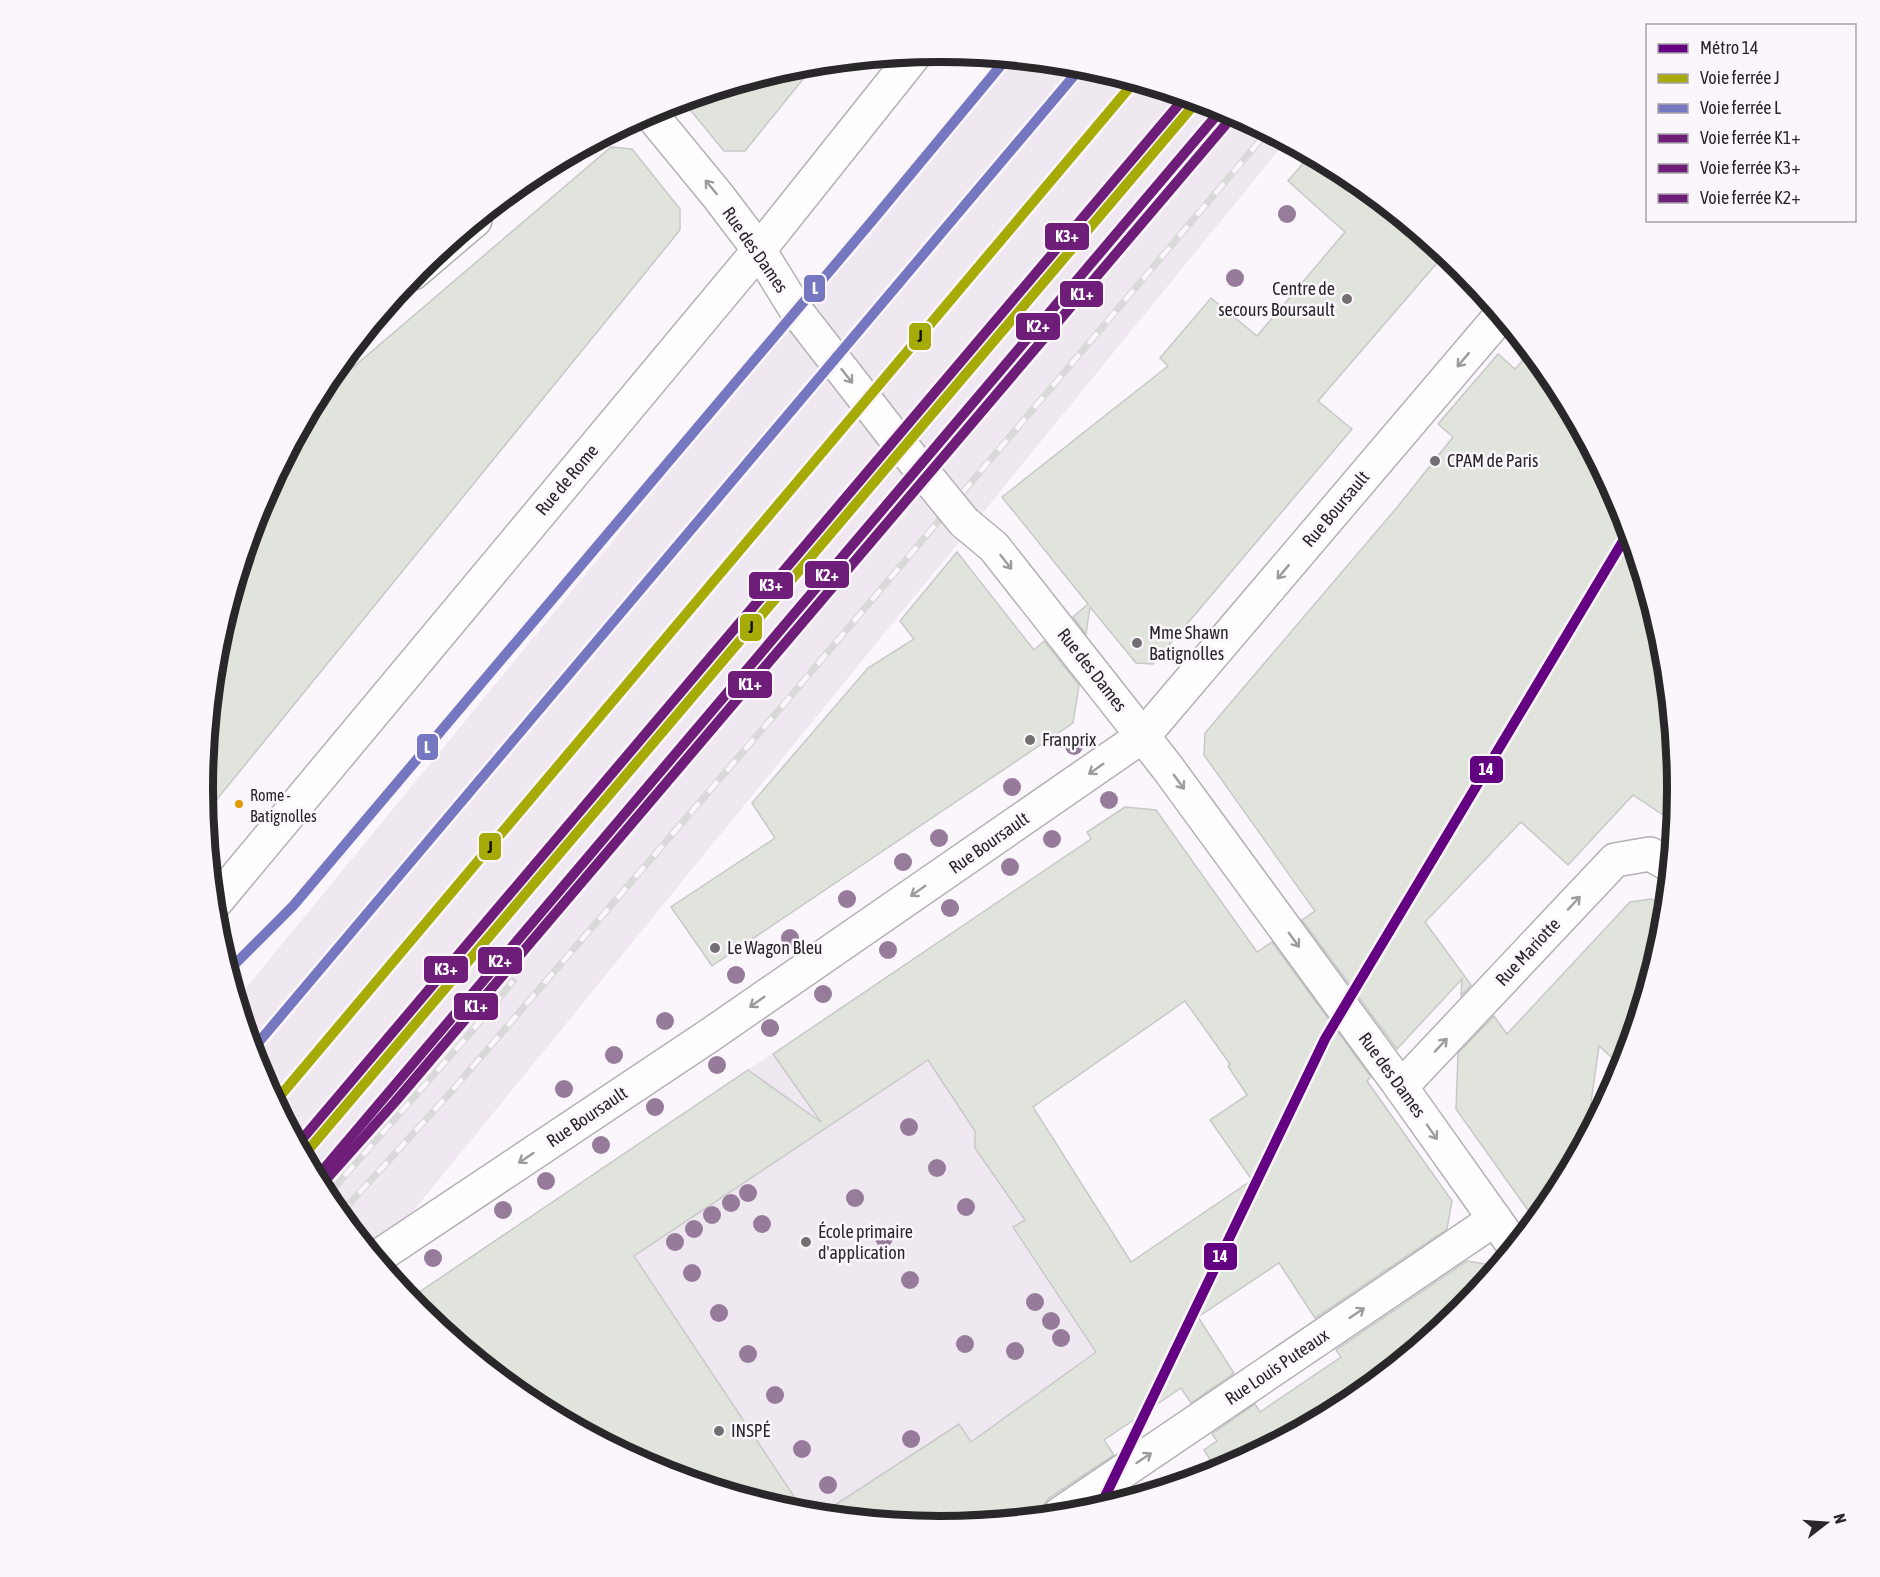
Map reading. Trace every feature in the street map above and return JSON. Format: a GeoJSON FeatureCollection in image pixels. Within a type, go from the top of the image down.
{"type":"FeatureCollection","features":[{"type":"Feature","properties":{"kind":"street","name":"Rue de Rome"},"geometry":{"type":"LineString","coordinates":[[221,895],[759,250],[908,63]]}},
{"type":"Feature","properties":{"kind":"street","name":"Rue des Dames"},"geometry":{"type":"LineString","coordinates":[[655,120],[759,250],[798,313],[892,434],[964,522],[994,547],[1144,735],[1510,1240]]}},
{"type":"Feature","properties":{"kind":"street","name":"Rue Boursault"},"geometry":{"type":"LineString","coordinates":[[382,1254],[710,1035],[1144,735],[1496,321]]}},
{"type":"Feature","properties":{"kind":"street","name":"Rue Mariotte"},"geometry":{"type":"LineString","coordinates":[[1401,1087],[1614,860],[1650,854],[1663,861]]}},
{"type":"Feature","properties":{"kind":"street","name":"Rue Louis Puteaux"},"geometry":{"type":"LineString","coordinates":[[1076,1503],[1494,1219]]}},
{"type":"Feature","properties":{"kind":"shaded area"},"geometry":{"type":"Polygon","coordinates":[[[1004,65],[1082,75],[1128,86],[1218,117],[1281,147],[380,1252],[363,1231],[310,1152],[268,1067],[243,992],[1004,65]]]}},
{"type":"Feature","properties":{"kind":"shaded area","name":"École primaire d'application"},"geometry":{"type":"Polygon","coordinates":[[[934,945],[986,1021],[1021,1115],[1131,1262],[1205,1372],[1004,1509],[925,1515],[892,1514],[798,1502],[706,1477],[618,1441],[587,1424],[473,1255],[934,945]]]}},
{"type":"Feature","properties":{"kind":"building"},"geometry":{"type":"Polygon","coordinates":[[[807,74],[745,151],[724,151],[688,107],[752,86],[807,74]]]}},
{"type":"Feature","properties":{"kind":"building"},"geometry":{"type":"Polygon","coordinates":[[[611,147],[632,149],[680,209],[680,230],[214,803],[219,694],[238,600],[268,510],[310,425],[341,377],[611,147]]]}},
{"type":"Feature","properties":{"kind":"building"},"geometry":{"type":"Polygon","coordinates":[[[1306,160],[1360,195],[1437,263],[1318,401],[1352,429],[1153,664],[1136,663],[1090,607],[1086,634],[1073,617],[1088,604],[1002,497],[1168,366],[1160,358],[1211,298],[1257,336],[1345,232],[1288,181],[1306,160]]]}},
{"type":"Feature","properties":{"kind":"building"},"geometry":{"type":"Polygon","coordinates":[[[1498,354],[1515,369],[1525,358],[1570,425],[1612,510],[1628,555],[1642,600],[1661,694],[1665,741],[1666,811],[1663,815],[1633,795],[1568,865],[1521,822],[1425,922],[1471,985],[1461,996],[1462,979],[1397,1049],[1302,920],[1315,911],[1204,755],[1205,733],[1399,505],[1453,437],[1438,424],[1498,354]]]}},
{"type":"Feature","properties":{"kind":"building"},"geometry":{"type":"Polygon","coordinates":[[[957,552],[1034,650],[1044,641],[1079,685],[1073,723],[712,966],[671,907],[775,838],[752,803],[868,668],[914,639],[900,621],[957,552]]]}},
{"type":"Feature","properties":{"kind":"building"},"geometry":{"type":"Polygon","coordinates":[[[1125,807],[1156,810],[1257,952],[1272,942],[1371,1077],[1367,1081],[1452,1201],[1447,1229],[1315,1318],[1279,1263],[1198,1317],[1234,1373],[1191,1403],[1181,1388],[1104,1440],[1114,1455],[1049,1498],[1043,1508],[988,1514],[940,1516],[892,1514],[832,1507],[959,1424],[971,1442],[1096,1352],[1013,1227],[1025,1220],[975,1148],[975,1131],[928,1060],[634,1256],[798,1502],[706,1477],[618,1441],[536,1393],[497,1365],[417,1294],[748,1070],[821,1122],[773,1054],[1091,839],[1087,832],[1125,807]],[[1185,1001],[1033,1107],[1131,1262],[1252,1180],[1210,1120],[1247,1095],[1228,1066],[1230,1064],[1185,1001]]]}},
{"type":"Feature","properties":{"kind":"building"},"geometry":{"type":"Polygon","coordinates":[[[1651,899],[1658,903],[1642,977],[1628,1022],[1614,1060],[1599,1046],[1589,1116],[1570,1152],[1530,1213],[1456,1109],[1458,1053],[1494,1016],[1507,1034],[1630,902],[1651,899]]]}},
{"type":"Feature","properties":{"kind":"building"},"geometry":{"type":"Polygon","coordinates":[[[1467,1261],[1490,1265],[1454,1303],[1419,1335],[1344,1393],[1262,1441],[1212,1462],[1204,1450],[1217,1441],[1212,1434],[1255,1404],[1260,1412],[1341,1357],[1336,1350],[1467,1261]]]}},
{"type":"Feature","properties":{"kind":"railway"},"geometry":{"type":"LineString","coordinates":[[346,1207],[450,1093],[784,704],[1263,137]]}},
{"type":"Feature","properties":{"kind":"railway"},"geometry":{"type":"LineString","coordinates":[[334,1188],[467,1037],[513,981]]}},
{"type":"Feature","properties":{"kind":"metro line","name":"14"},"geometry":{"type":"LineString","coordinates":[[1105,1496],[1325,1039],[1623,541]]}},
{"type":"Feature","properties":{"kind":"rail line","name":"L"},"geometry":{"type":"LineString","coordinates":[[235,964],[293,906],[1002,64]]}},
{"type":"Feature","properties":{"kind":"rail line","name":"L"},"geometry":{"type":"LineString","coordinates":[[259,1042],[1075,74]]}},
{"type":"Feature","properties":{"kind":"rail line","name":"J"},"geometry":{"type":"LineString","coordinates":[[281,1095],[1130,87]]}},
{"type":"Feature","properties":{"kind":"rail line","name":"K3+"},"geometry":{"type":"LineString","coordinates":[[303,1138],[1180,103]]}},
{"type":"Feature","properties":{"kind":"rail line","name":"J"},"geometry":{"type":"LineString","coordinates":[[309,1149],[1192,107]]}},
{"type":"Feature","properties":{"kind":"rail line","name":"K2+"},"geometry":{"type":"LineString","coordinates":[[322,1171],[1216,116]]}},
{"type":"Feature","properties":{"kind":"rail line","name":"K1+"},"geometry":{"type":"LineString","coordinates":[[327,1178],[395,1102],[1228,121]]}},
{"type":"Feature","properties":{"kind":"place","name":"Centre de secours Boursault"},"geometry":{"type":"Point","coordinates":[1347,299]}},
{"type":"Feature","properties":{"kind":"place","name":"CPAM de Paris"},"geometry":{"type":"Point","coordinates":[1435,461]}},
{"type":"Feature","properties":{"kind":"place","name":"Mme Shawn Batignolles"},"geometry":{"type":"Point","coordinates":[1137,643]}},
{"type":"Feature","properties":{"kind":"place","name":"Franprix"},"geometry":{"type":"Point","coordinates":[1030,740]}},
{"type":"Feature","properties":{"kind":"place","name":"Rome - Batignolles"},"geometry":{"type":"Point","coordinates":[239,804]}},
{"type":"Feature","properties":{"kind":"place","name":"Le Wagon Bleu"},"geometry":{"type":"Point","coordinates":[715,948]}},
{"type":"Feature","properties":{"kind":"place","name":"École primaire d'application"},"geometry":{"type":"Point","coordinates":[806,1242]}},
{"type":"Feature","properties":{"kind":"place","name":"INSPÉ"},"geometry":{"type":"Point","coordinates":[719,1431]}}]}
